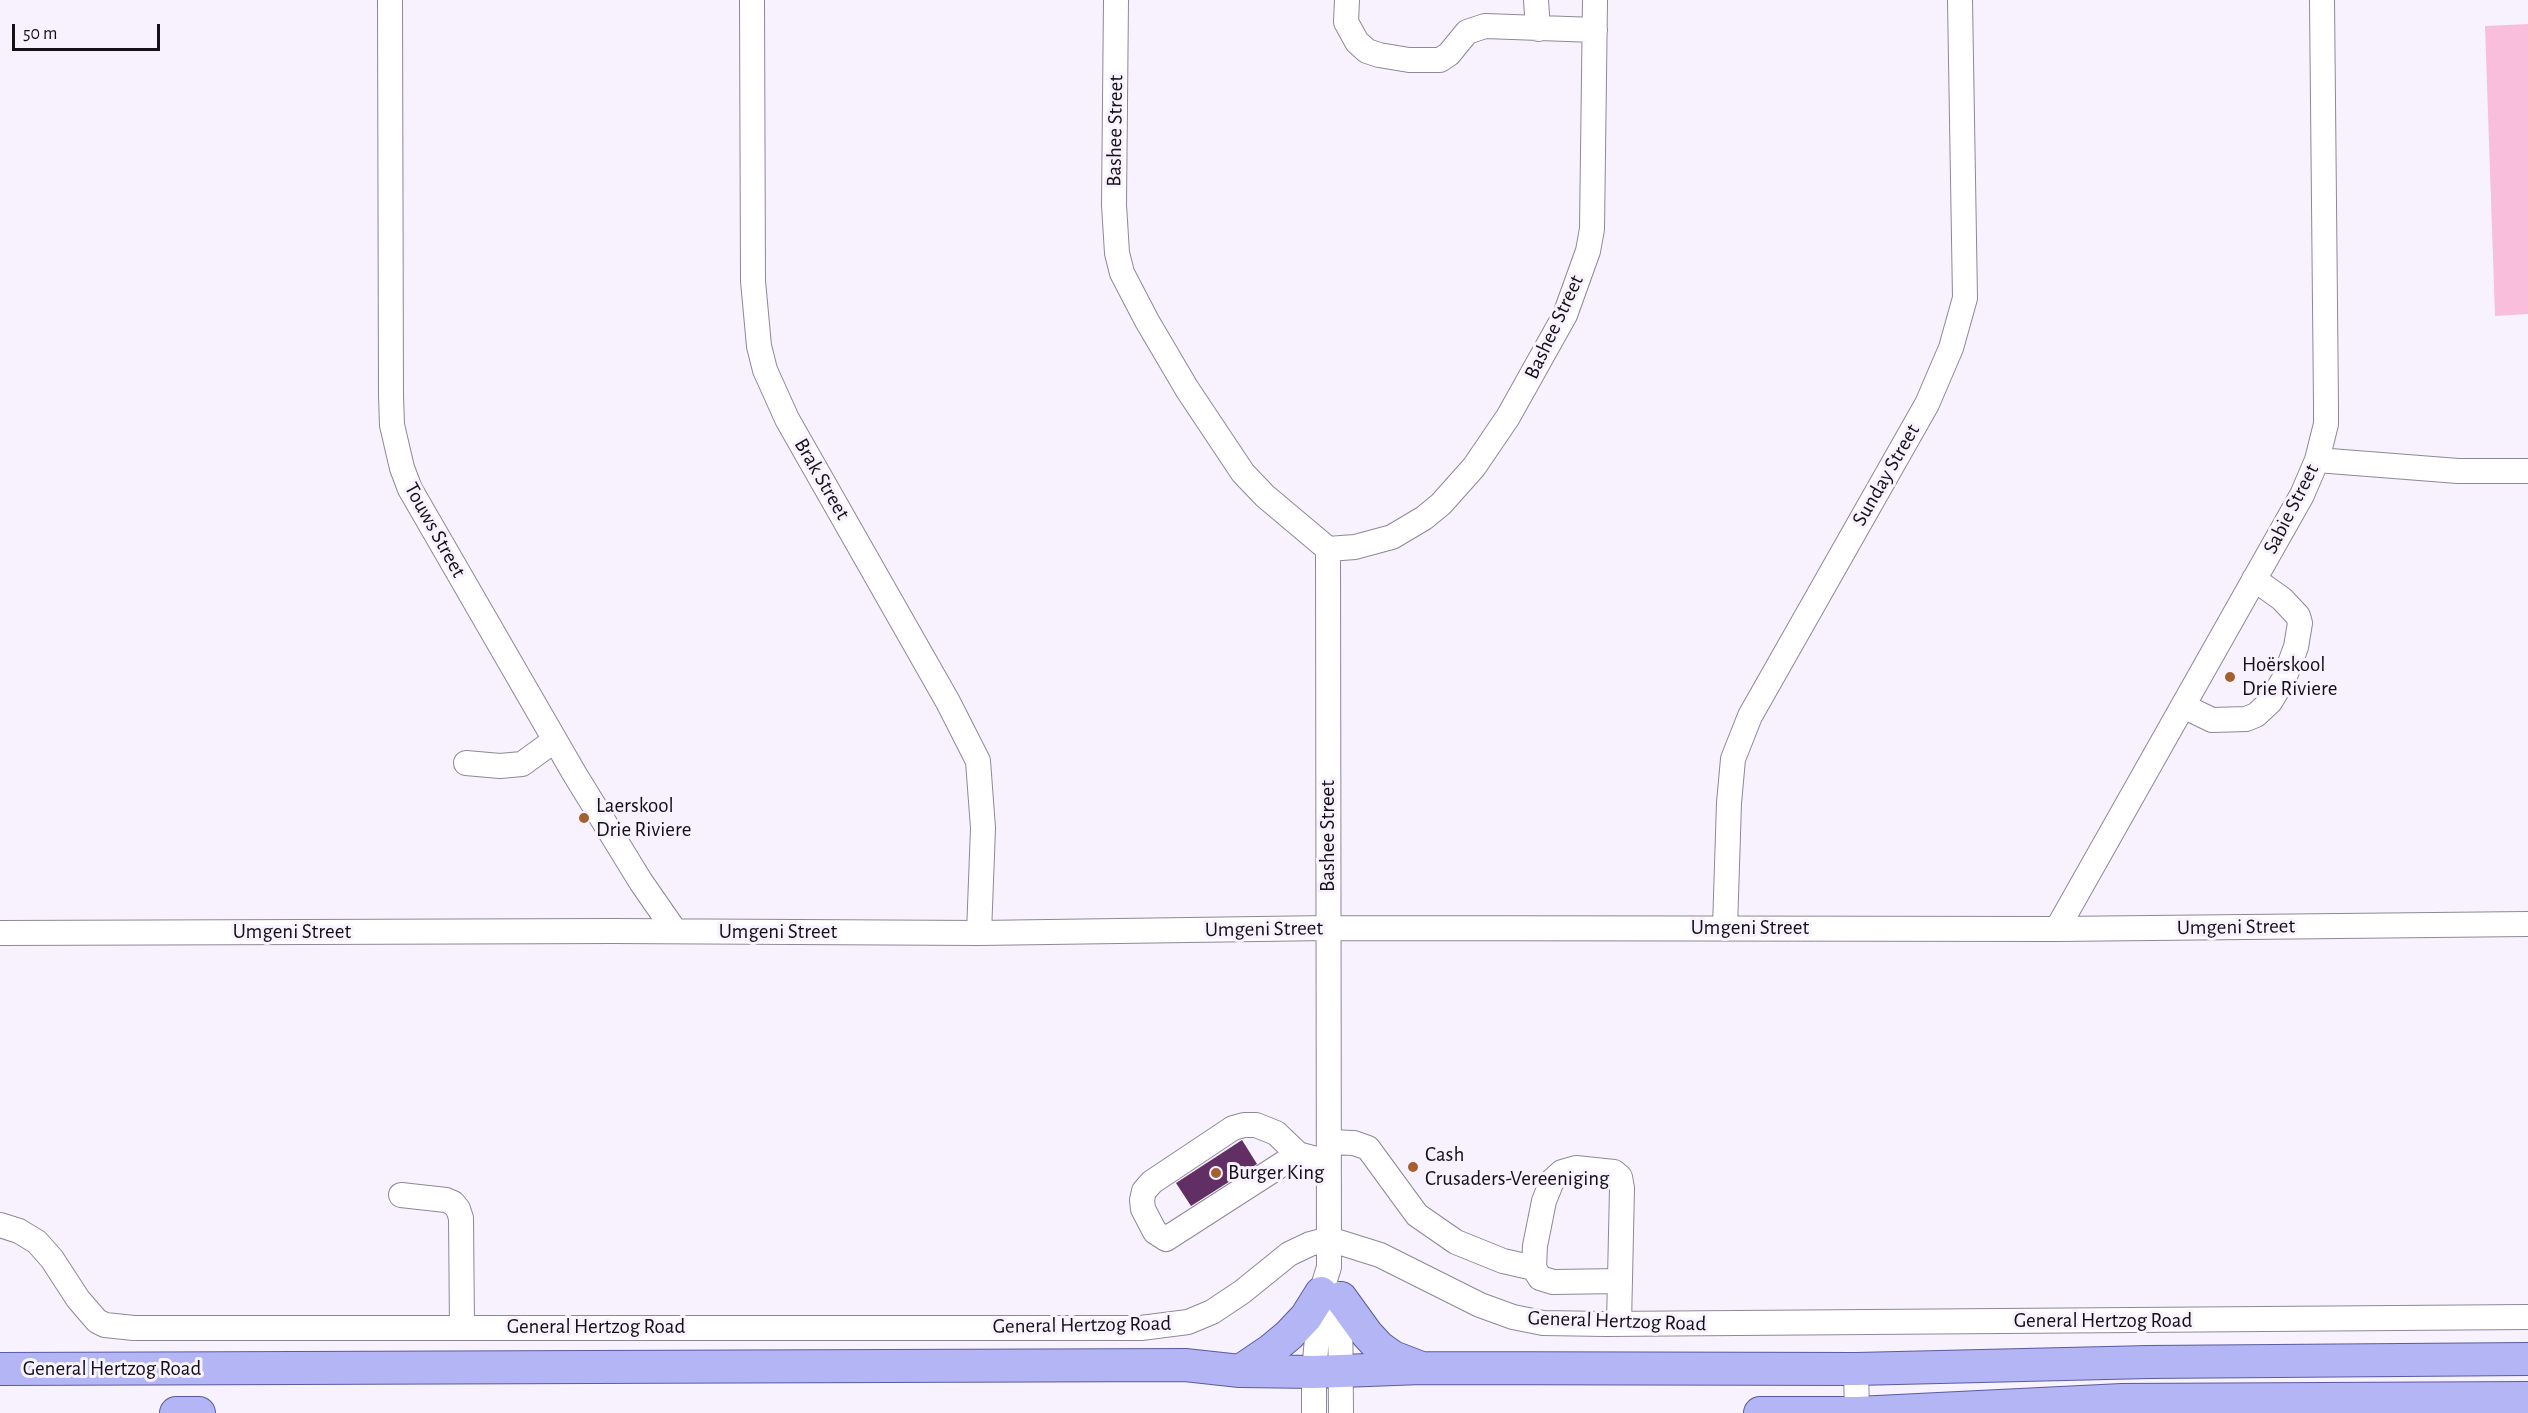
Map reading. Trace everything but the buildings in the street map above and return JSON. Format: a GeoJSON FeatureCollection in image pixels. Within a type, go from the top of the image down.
{"type":"FeatureCollection","features":[{"type":"Feature","properties":{"kind":"main road"},"geometry":{"type":"LineString","coordinates":[[1240,1371],[1284,1340],[1330,1286],[1379,1347],[1393,1357],[1422,1368]]}},
{"type":"Feature","properties":{"kind":"main road","name":"General Hertzog Road"},"geometry":{"type":"LineString","coordinates":[[0,1369],[1185,1365],[1240,1371],[1422,1368],[1856,1369],[2149,1362],[2528,1359]]}},
{"type":"Feature","properties":{"kind":"main road"},"geometry":{"type":"LineString","coordinates":[[1760,1413],[1923,1411],[2122,1400],[2528,1398]]}},
{"type":"Feature","properties":{"kind":"main road","name":"General Hertzog Road"},"geometry":{"type":"LineString","coordinates":[[176,1413],[199,1413]]}},
{"type":"Feature","properties":{"kind":"street","name":"Touws Street"},"geometry":{"type":"LineString","coordinates":[[390,0],[391,396],[392,425],[397,449],[410,489],[555,740],[641,882],[675,931]]}},
{"type":"Feature","properties":{"kind":"street","name":"Brak Street"},"geometry":{"type":"LineString","coordinates":[[752,0],[753,281],[759,346],[765,370],[788,419],[948,702],[978,761],[982,828],[979,933]]}},
{"type":"Feature","properties":{"kind":"street","name":"Bashee Street"},"geometry":{"type":"LineString","coordinates":[[1116,0],[1114,205],[1117,253],[1122,273],[1187,389],[1243,472],[1272,502],[1328,549],[1355,547],[1392,537],[1406,530],[1441,504],[1474,467],[1508,417],[1565,315],[1588,251],[1592,229],[1595,0]]}},
{"type":"Feature","properties":{"kind":"street"},"geometry":{"type":"LineString","coordinates":[[1347,0],[1346,22],[1357,42],[1367,51],[1409,60],[1440,60],[1449,54],[1467,32],[1485,26],[1595,30]]}},
{"type":"Feature","properties":{"kind":"street"},"geometry":{"type":"LineString","coordinates":[[1536,0],[1538,28]]}},
{"type":"Feature","properties":{"kind":"street","name":"Sunday Street"},"geometry":{"type":"LineString","coordinates":[[1725,928],[1729,803],[1734,759],[1749,716],[1927,404],[1951,348],[1965,298],[1960,0]]}},
{"type":"Feature","properties":{"kind":"street","name":"Sabie Street"},"geometry":{"type":"LineString","coordinates":[[2057,929],[2306,486],[2317,460],[2326,424],[2322,0]]}},
{"type":"Feature","properties":{"kind":"street"},"geometry":{"type":"LineString","coordinates":[[2317,460],[2458,471],[2528,471]]}},
{"type":"Feature","properties":{"kind":"street","name":"Bashee Street"},"geometry":{"type":"LineString","coordinates":[[1328,549],[1330,1286],[1328,1371]]}},
{"type":"Feature","properties":{"kind":"street"},"geometry":{"type":"LineString","coordinates":[[2183,706],[2212,720],[2246,719],[2256,715],[2270,702],[2284,679],[2296,647],[2300,623],[2298,616],[2282,599],[2254,579]]}},
{"type":"Feature","properties":{"kind":"street"},"geometry":{"type":"LineString","coordinates":[[466,763],[500,766],[522,764],[555,740]]}},
{"type":"Feature","properties":{"kind":"street","name":"Umgeni Street"},"geometry":{"type":"LineString","coordinates":[[0,933],[675,931],[979,933],[1328,928],[2057,929],[2528,924]]}},
{"type":"Feature","properties":{"kind":"street"},"geometry":{"type":"LineString","coordinates":[[1298,1154],[1276,1133],[1256,1125],[1233,1128],[1152,1182],[1144,1191],[1143,1209],[1155,1232],[1166,1239],[1298,1154],[1328,1152],[1354,1143],[1368,1148],[1397,1191],[1417,1215],[1456,1242],[1503,1262],[1534,1268]]}},
{"type":"Feature","properties":{"kind":"street"},"geometry":{"type":"LineString","coordinates":[[1619,1324],[1620,1281],[1622,1188],[1620,1177],[1614,1172],[1576,1168],[1562,1172],[1552,1181],[1544,1201],[1535,1246],[1534,1268],[1540,1278],[1553,1282],[1620,1281]]}},
{"type":"Feature","properties":{"kind":"street"},"geometry":{"type":"LineString","coordinates":[[401,1195],[446,1200],[458,1209],[461,1218],[462,1327]]}},
{"type":"Feature","properties":{"kind":"street","name":"General Hertzog Road"},"geometry":{"type":"LineString","coordinates":[[0,1225],[19,1231],[37,1242],[58,1267],[92,1317],[105,1325],[134,1328],[1141,1328],[1188,1322],[1212,1312],[1242,1292],[1289,1254],[1310,1244],[1329,1239],[1380,1255],[1474,1303],[1514,1317],[1543,1323],[2528,1317]]}},
{"type":"Feature","properties":{"kind":"street"},"geometry":{"type":"LineString","coordinates":[[1856,1369],[1857,1413]]}},
{"type":"Feature","properties":{"kind":"street"},"geometry":{"type":"LineString","coordinates":[[1314,1413],[1328,1371]]}},
{"type":"Feature","properties":{"kind":"street"},"geometry":{"type":"LineString","coordinates":[[1328,1371],[1341,1413]]}},
{"type":"Feature","properties":{"kind":"shaded area"},"geometry":{"type":"Polygon","coordinates":[[[2528,24],[2528,314],[2495,316],[2485,26],[2528,24]]]}},
{"type":"Feature","properties":{"kind":"place","name":"Hoërskool Drie Riviere"},"geometry":{"type":"Point","coordinates":[2230,677]}},
{"type":"Feature","properties":{"kind":"place","name":"Laerskool Drie Riviere"},"geometry":{"type":"Point","coordinates":[584,818]}},
{"type":"Feature","properties":{"kind":"place","name":"Cash Crusaders-Vereeniging"},"geometry":{"type":"Point","coordinates":[1413,1167]}},
{"type":"Feature","properties":{"kind":"place","name":"Burger King"},"geometry":{"type":"Point","coordinates":[1216,1173]}}]}
